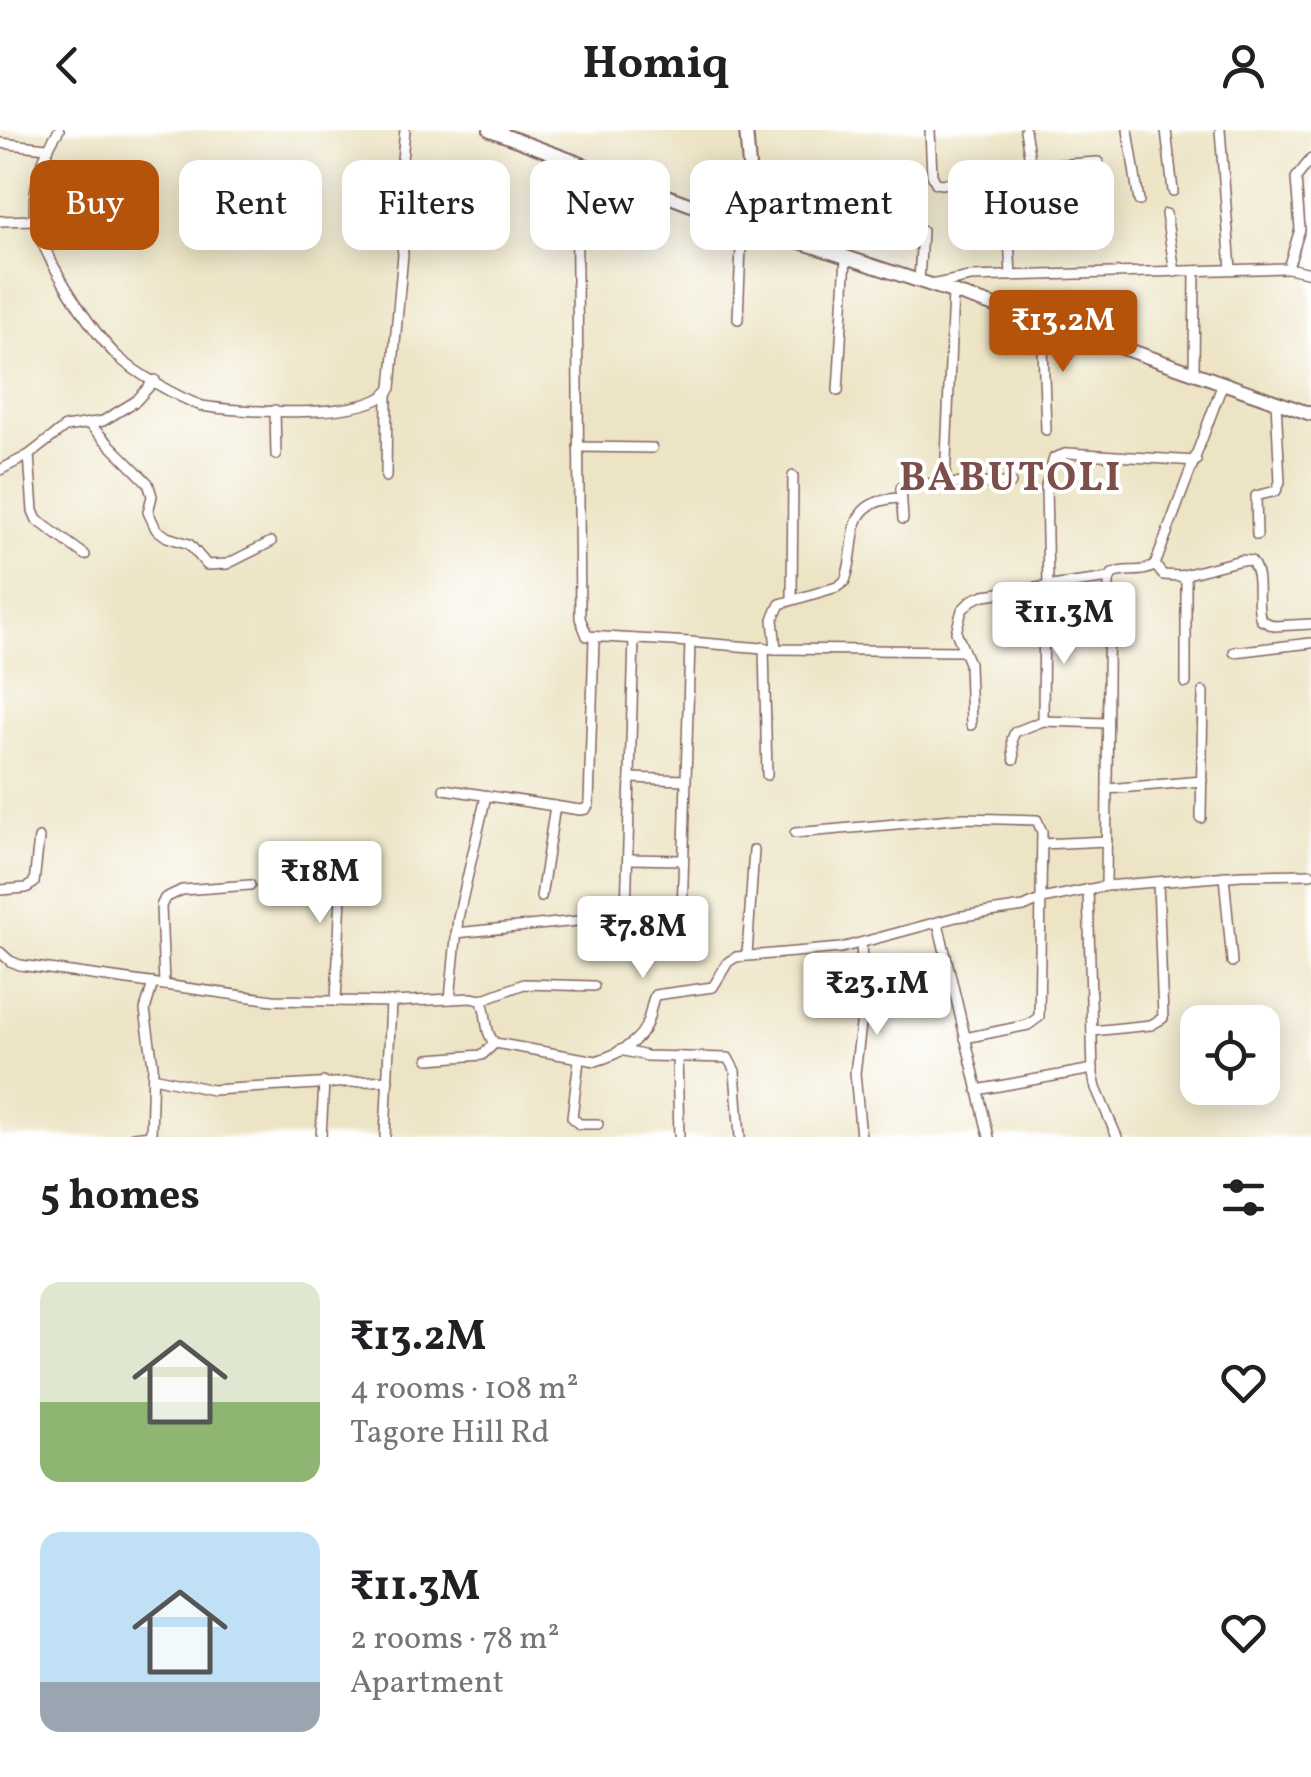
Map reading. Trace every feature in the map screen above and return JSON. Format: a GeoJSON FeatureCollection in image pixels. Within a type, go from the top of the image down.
{"type":"FeatureCollection","features":[{"type":"Feature","properties":{"kind":"main road"},"geometry":{"type":"LineString","coordinates":[[490,130],[568,160]]}},
{"type":"Feature","properties":{"kind":"main road"},"geometry":{"type":"LineString","coordinates":[[746,130],[747,160]]}},
{"type":"Feature","properties":{"kind":"main road"},"geometry":{"type":"LineString","coordinates":[[824,250],[1311,414]]}},
{"type":"Feature","properties":{"kind":"street"},"geometry":{"type":"LineString","coordinates":[[44,160],[59,130]]}},
{"type":"Feature","properties":{"kind":"street"},"geometry":{"type":"LineString","coordinates":[[386,476],[387,396],[391,388],[403,254],[397,208],[404,130]]}},
{"type":"Feature","properties":{"kind":"street"},"geometry":{"type":"LineString","coordinates":[[930,130],[932,175],[936,183],[948,183]]}},
{"type":"Feature","properties":{"kind":"street"},"geometry":{"type":"LineString","coordinates":[[1025,130],[1030,160]]}},
{"type":"Feature","properties":{"kind":"street"},"geometry":{"type":"LineString","coordinates":[[1128,130],[1139,201]]}},
{"type":"Feature","properties":{"kind":"street"},"geometry":{"type":"LineString","coordinates":[[1166,130],[1173,191]]}},
{"type":"Feature","properties":{"kind":"street"},"geometry":{"type":"LineString","coordinates":[[1220,130],[1231,270]]}},
{"type":"Feature","properties":{"kind":"street"},"geometry":{"type":"LineString","coordinates":[[0,143],[48,148]]}},
{"type":"Feature","properties":{"kind":"street"},"geometry":{"type":"LineString","coordinates":[[1288,268],[1298,236],[1296,178],[1311,159]]}},
{"type":"Feature","properties":{"kind":"street"},"geometry":{"type":"LineString","coordinates":[[1166,214],[1175,272]]}},
{"type":"Feature","properties":{"kind":"street"},"geometry":{"type":"LineString","coordinates":[[0,222],[30,220]]}},
{"type":"Feature","properties":{"kind":"street"},"geometry":{"type":"LineString","coordinates":[[1298,236],[1311,232]]}},
{"type":"Feature","properties":{"kind":"street"},"geometry":{"type":"LineString","coordinates":[[46,250],[118,358],[202,406],[334,410],[387,396]]}},
{"type":"Feature","properties":{"kind":"street"},"geometry":{"type":"LineString","coordinates":[[577,250],[580,618],[587,636],[770,648],[962,651]]}},
{"type":"Feature","properties":{"kind":"street"},"geometry":{"type":"LineString","coordinates":[[738,319],[745,250]]}},
{"type":"Feature","properties":{"kind":"street"},"geometry":{"type":"LineString","coordinates":[[923,250],[925,283],[970,277],[1288,268],[1311,273]]}},
{"type":"Feature","properties":{"kind":"street"},"geometry":{"type":"LineString","coordinates":[[1009,250],[1010,276]]}},
{"type":"Feature","properties":{"kind":"street"},"geometry":{"type":"LineString","coordinates":[[838,391],[846,257]]}},
{"type":"Feature","properties":{"kind":"street"},"geometry":{"type":"LineString","coordinates":[[1194,372],[1196,272]]}},
{"type":"Feature","properties":{"kind":"street"},"geometry":{"type":"LineString","coordinates":[[945,484],[953,292]]}},
{"type":"Feature","properties":{"kind":"street"},"geometry":{"type":"LineString","coordinates":[[1042,321],[1046,430]]}},
{"type":"Feature","properties":{"kind":"street"},"geometry":{"type":"LineString","coordinates":[[0,470],[30,455],[65,428],[103,421],[136,401],[154,380]]}},
{"type":"Feature","properties":{"kind":"street"},"geometry":{"type":"LineString","coordinates":[[970,725],[970,672],[956,632],[962,610],[984,595],[1110,578],[1120,570],[1144,570],[1155,564],[1223,383]]}},
{"type":"Feature","properties":{"kind":"street"},"geometry":{"type":"LineString","coordinates":[[1257,535],[1256,496],[1279,487],[1276,402]]}},
{"type":"Feature","properties":{"kind":"street"},"geometry":{"type":"LineString","coordinates":[[275,410],[276,455]]}},
{"type":"Feature","properties":{"kind":"street"},"geometry":{"type":"LineString","coordinates":[[90,425],[148,483],[152,496],[150,519],[160,534],[189,544],[207,565],[227,564],[271,542]]}},
{"type":"Feature","properties":{"kind":"street"},"geometry":{"type":"LineString","coordinates":[[578,447],[652,448]]}},
{"type":"Feature","properties":{"kind":"street"},"geometry":{"type":"LineString","coordinates":[[1043,721],[1046,486],[1054,458],[1068,453],[1196,461]]}},
{"type":"Feature","properties":{"kind":"street"},"geometry":{"type":"LineString","coordinates":[[30,455],[32,511],[37,520],[86,556]]}},
{"type":"Feature","properties":{"kind":"street"},"geometry":{"type":"LineString","coordinates":[[792,600],[793,476]]}},
{"type":"Feature","properties":{"kind":"street"},"geometry":{"type":"LineString","coordinates":[[903,519],[900,498],[906,484],[1011,484]]}},
{"type":"Feature","properties":{"kind":"street"},"geometry":{"type":"LineString","coordinates":[[768,775],[770,648],[775,610],[780,604],[845,581],[852,534],[863,510],[882,499],[900,498]]}},
{"type":"Feature","properties":{"kind":"street"},"geometry":{"type":"LineString","coordinates":[[1155,564],[1164,575],[1180,576],[1250,561],[1258,574],[1260,620],[1274,626],[1311,624]]}},
{"type":"Feature","properties":{"kind":"street"},"geometry":{"type":"LineString","coordinates":[[1180,576],[1188,587],[1186,683]]}},
{"type":"Feature","properties":{"kind":"street"},"geometry":{"type":"LineString","coordinates":[[1106,886],[1110,578]]}},
{"type":"Feature","properties":{"kind":"street"},"geometry":{"type":"LineString","coordinates":[[444,789],[580,810],[589,804],[594,638]]}},
{"type":"Feature","properties":{"kind":"street"},"geometry":{"type":"LineString","coordinates":[[625,946],[634,639]]}},
{"type":"Feature","properties":{"kind":"street"},"geometry":{"type":"LineString","coordinates":[[681,950],[690,642]]}},
{"type":"Feature","properties":{"kind":"street"},"geometry":{"type":"LineString","coordinates":[[1234,652],[1311,643]]}},
{"type":"Feature","properties":{"kind":"street"},"geometry":{"type":"LineString","coordinates":[[1202,818],[1203,692]]}},
{"type":"Feature","properties":{"kind":"street"},"geometry":{"type":"LineString","coordinates":[[1014,759],[1015,732],[1043,721],[1107,722]]}},
{"type":"Feature","properties":{"kind":"street"},"geometry":{"type":"LineString","coordinates":[[630,778],[685,780]]}},
{"type":"Feature","properties":{"kind":"street"},"geometry":{"type":"LineString","coordinates":[[1106,789],[1202,781]]}},
{"type":"Feature","properties":{"kind":"street"},"geometry":{"type":"LineString","coordinates":[[450,999],[456,934],[486,796]]}},
{"type":"Feature","properties":{"kind":"street"},"geometry":{"type":"LineString","coordinates":[[541,897],[555,806]]}},
{"type":"Feature","properties":{"kind":"street"},"geometry":{"type":"LineString","coordinates":[[795,833],[964,818],[1031,818],[1040,825],[1039,1017],[1028,1026],[964,1038]]}},
{"type":"Feature","properties":{"kind":"street"},"geometry":{"type":"LineString","coordinates":[[0,890],[26,888],[34,883],[40,838]]}},
{"type":"Feature","properties":{"kind":"street"},"geometry":{"type":"LineString","coordinates":[[1042,844],[1106,841]]}},
{"type":"Feature","properties":{"kind":"street"},"geometry":{"type":"LineString","coordinates":[[747,954],[754,850]]}},
{"type":"Feature","properties":{"kind":"street"},"geometry":{"type":"LineString","coordinates":[[336,1001],[343,853]]}},
{"type":"Feature","properties":{"kind":"street"},"geometry":{"type":"LineString","coordinates":[[628,859],[682,860]]}},
{"type":"Feature","properties":{"kind":"street"},"geometry":{"type":"LineString","coordinates":[[481,1000],[488,1032],[495,1043],[596,1061],[639,1037],[656,996],[713,987],[728,962],[747,954],[804,953],[861,944],[956,917],[1024,907],[1042,899],[1106,886],[1224,876],[1311,874]]}},
{"type":"Feature","properties":{"kind":"street"},"geometry":{"type":"LineString","coordinates":[[1224,876],[1232,962]]}},
{"type":"Feature","properties":{"kind":"street"},"geometry":{"type":"LineString","coordinates":[[1092,1031],[1151,1025],[1163,1018],[1158,882]]}},
{"type":"Feature","properties":{"kind":"street"},"geometry":{"type":"LineString","coordinates":[[133,1137],[151,1136],[154,1078],[144,1010],[158,984],[161,906],[165,898],[182,890],[250,884]]}},
{"type":"Feature","properties":{"kind":"street"},"geometry":{"type":"LineString","coordinates":[[1088,889],[1093,1069],[1096,1088],[1117,1137]]}},
{"type":"Feature","properties":{"kind":"street"},"geometry":{"type":"LineString","coordinates":[[456,934],[588,920]]}},
{"type":"Feature","properties":{"kind":"street"},"geometry":{"type":"LineString","coordinates":[[938,923],[989,1137]]}},
{"type":"Feature","properties":{"kind":"street"},"geometry":{"type":"LineString","coordinates":[[860,1137],[855,1054],[864,1001],[861,944]]}},
{"type":"Feature","properties":{"kind":"street"},"geometry":{"type":"LineString","coordinates":[[0,952],[20,965],[273,1000],[481,1000],[524,984],[594,986]]}},
{"type":"Feature","properties":{"kind":"street"},"geometry":{"type":"LineString","coordinates":[[386,1137],[391,1002]]}},
{"type":"Feature","properties":{"kind":"street"},"geometry":{"type":"LineString","coordinates":[[429,1058],[482,1055],[495,1043]]}},
{"type":"Feature","properties":{"kind":"street"},"geometry":{"type":"LineString","coordinates":[[620,1050],[647,1056],[728,1058],[735,1072],[740,1137]]}},
{"type":"Feature","properties":{"kind":"street"},"geometry":{"type":"LineString","coordinates":[[677,1056],[679,1137]]}},
{"type":"Feature","properties":{"kind":"street"},"geometry":{"type":"LineString","coordinates":[[579,1060],[572,1116],[579,1124],[598,1124]]}},
{"type":"Feature","properties":{"kind":"street"},"geometry":{"type":"LineString","coordinates":[[977,1090],[1093,1069]]}},
{"type":"Feature","properties":{"kind":"street"},"geometry":{"type":"LineString","coordinates":[[154,1078],[212,1090],[388,1080]]}},
{"type":"Feature","properties":{"kind":"street"},"geometry":{"type":"LineString","coordinates":[[321,1137],[324,1082]]}},
{"type":"Feature","properties":{"kind":"district","name":"BABUTOLI"},"geometry":{"type":"Point","coordinates":[1011,480]}}]}
